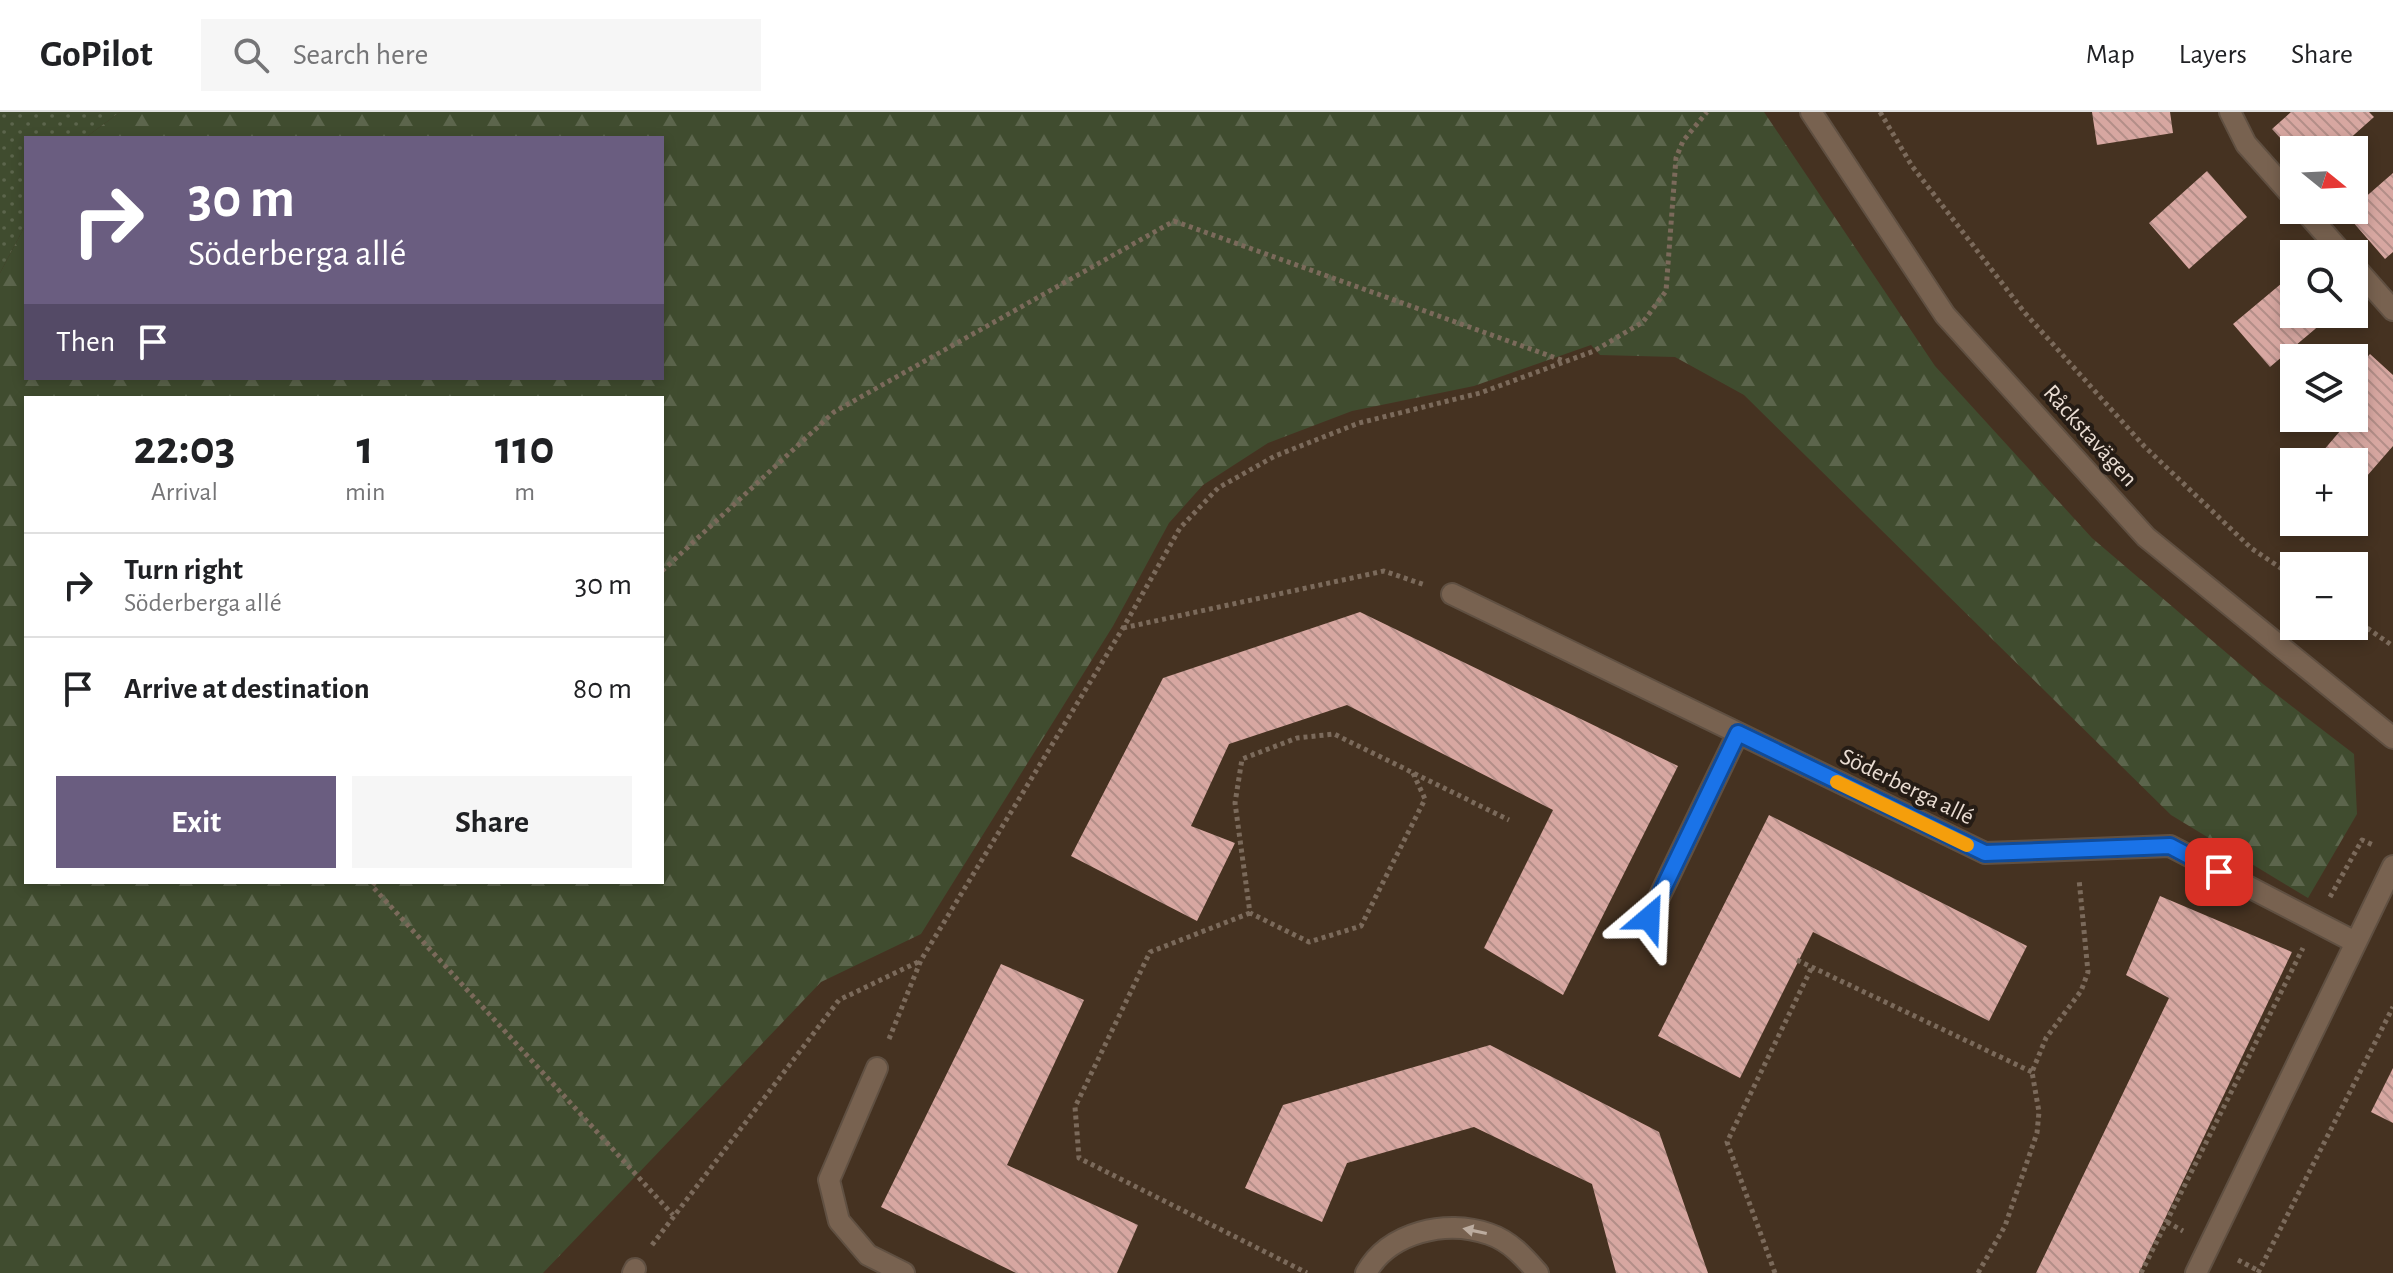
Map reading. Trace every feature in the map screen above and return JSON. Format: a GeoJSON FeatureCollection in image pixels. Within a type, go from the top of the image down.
{"type":"FeatureCollection","features":[{"type":"Feature","properties":{"kind":"street","name":"Råckstavägen"},"geometry":{"type":"LineString","coordinates":[[1811,112],[1945,315],[2146,537],[2393,738]]}},
{"type":"Feature","properties":{"kind":"street"},"geometry":{"type":"LineString","coordinates":[[2230,112],[2246,144],[2280,182]]}},
{"type":"Feature","properties":{"kind":"street"},"geometry":{"type":"LineString","coordinates":[[2316,224],[2331,240]]}},
{"type":"Feature","properties":{"kind":"street"},"geometry":{"type":"LineString","coordinates":[[2368,282],[2393,310]]}},
{"type":"Feature","properties":{"kind":"street","name":"Söderberga allé"},"geometry":{"type":"LineString","coordinates":[[1452,594],[1985,853],[2170,846],[2355,942]]}},
{"type":"Feature","properties":{"kind":"street"},"geometry":{"type":"LineString","coordinates":[[1649,918],[1738,733]]}},
{"type":"Feature","properties":{"kind":"street"},"geometry":{"type":"LineString","coordinates":[[2196,1273],[2355,942],[2388,858]]}},
{"type":"Feature","properties":{"kind":"street"},"geometry":{"type":"LineString","coordinates":[[877,1068],[829,1180],[839,1221],[868,1255],[904,1273]]}},
{"type":"Feature","properties":{"kind":"street"},"geometry":{"type":"LineString","coordinates":[[1366,1273],[1369,1266],[1394,1244],[1425,1230],[1458,1227],[1491,1234],[1520,1252],[1538,1273]]}},
{"type":"Feature","properties":{"kind":"path"},"geometry":{"type":"LineString","coordinates":[[877,1068],[921,960],[1123,628],[1180,528],[1218,488],[1275,456],[1359,423],[1480,393],[1594,351],[1643,322],[1666,291],[1676,158],[1683,141],[1707,112]]}},
{"type":"Feature","properties":{"kind":"path"},"geometry":{"type":"LineString","coordinates":[[1880,112],[1912,166],[2025,313],[2144,446],[2251,548],[2280,568]]}},
{"type":"Feature","properties":{"kind":"path"},"geometry":{"type":"LineString","coordinates":[[664,569],[834,412],[1174,221],[1565,362]]}},
{"type":"Feature","properties":{"kind":"path"},"geometry":{"type":"LineString","coordinates":[[1123,628],[1384,571],[1452,594]]}},
{"type":"Feature","properties":{"kind":"path"},"geometry":{"type":"LineString","coordinates":[[2368,629],[2393,646]]}},
{"type":"Feature","properties":{"kind":"path"},"geometry":{"type":"LineString","coordinates":[[1250,913],[1235,803],[1242,759],[1297,738],[1334,734],[1509,820]]}},
{"type":"Feature","properties":{"kind":"path"},"geometry":{"type":"LineString","coordinates":[[1307,1273],[1079,1158],[1075,1107],[1150,952],[1250,913],[1309,942],[1361,926],[1425,799],[1413,773]]}},
{"type":"Feature","properties":{"kind":"path"},"geometry":{"type":"LineString","coordinates":[[2141,1273],[2316,922],[2362,840],[2388,858]]}},
{"type":"Feature","properties":{"kind":"path"},"geometry":{"type":"LineString","coordinates":[[1978,1273],[2005,1226],[2037,1133],[2039,1112],[2032,1072],[2046,1038],[2081,991],[2088,972],[2077,850]]}},
{"type":"Feature","properties":{"kind":"path"},"geometry":{"type":"LineString","coordinates":[[374,884],[372,886],[673,1215]]}},
{"type":"Feature","properties":{"kind":"path"},"geometry":{"type":"LineString","coordinates":[[634,1271],[673,1215],[839,1000],[921,960]]}},
{"type":"Feature","properties":{"kind":"path"},"geometry":{"type":"LineString","coordinates":[[1797,960],[2032,1072]]}},
{"type":"Feature","properties":{"kind":"path"},"geometry":{"type":"LineString","coordinates":[[1775,1273],[1727,1142],[1812,967]]}},
{"type":"Feature","properties":{"kind":"path"},"geometry":{"type":"LineString","coordinates":[[2258,1273],[2393,1007]]}},
{"type":"Feature","properties":{"kind":"green space"},"geometry":{"type":"Polygon","coordinates":[[[0,112],[120,112],[88,136],[24,136],[24,228],[0,273],[0,112]]]}},
{"type":"Feature","properties":{"kind":"green space"},"geometry":{"type":"Polygon","coordinates":[[[120,112],[1764,112],[1935,366],[2092,538],[2263,684],[2354,754],[2357,814],[2308,898],[2171,815],[1744,395],[1675,357],[1600,355],[1591,345],[1474,386],[1352,411],[1268,443],[1203,485],[1169,523],[1113,626],[921,934],[821,982],[543,1273],[0,1273],[0,273],[24,228],[24,380],[664,380],[664,136],[88,136],[120,112]]]}},
{"type":"Feature","properties":{"kind":"building"},"geometry":{"type":"Polygon","coordinates":[[[2092,112],[2170,112],[2173,133],[2097,145],[2092,112]]]}},
{"type":"Feature","properties":{"kind":"building"},"geometry":{"type":"Polygon","coordinates":[[[2291,112],[2369,112],[2374,117],[2353,136],[2280,138],[2272,129],[2291,112]]]}},
{"type":"Feature","properties":{"kind":"building"},"geometry":{"type":"Polygon","coordinates":[[[2207,171],[2247,217],[2189,269],[2149,223],[2207,171]]]}},
{"type":"Feature","properties":{"kind":"building"},"geometry":{"type":"Polygon","coordinates":[[[2393,173],[2393,252],[2385,259],[2355,224],[2368,224],[2368,195],[2393,173]]]}},
{"type":"Feature","properties":{"kind":"building"},"geometry":{"type":"Polygon","coordinates":[[[2280,285],[2280,328],[2316,328],[2297,344],[2280,344],[2280,359],[2270,367],[2233,324],[2280,285]]]}},
{"type":"Feature","properties":{"kind":"building"},"geometry":{"type":"Polygon","coordinates":[[[2370,354],[2393,375],[2393,446],[2368,475],[2368,448],[2326,448],[2339,432],[2368,432],[2370,354]]]}},
{"type":"Feature","properties":{"kind":"building"},"geometry":{"type":"Polygon","coordinates":[[[1360,612],[1678,766],[1563,995],[1484,948],[1553,810],[1347,705],[1229,744],[1191,826],[1235,843],[1197,921],[1071,856],[1163,678],[1360,612]]]}},
{"type":"Feature","properties":{"kind":"building"},"geometry":{"type":"Polygon","coordinates":[[[1769,815],[2027,946],[1989,1021],[1813,932],[1740,1078],[1658,1036],[1769,815]]]}},
{"type":"Feature","properties":{"kind":"building"},"geometry":{"type":"Polygon","coordinates":[[[2160,896],[2292,952],[2139,1273],[2036,1273],[2169,998],[2126,975],[2160,896]]]}},
{"type":"Feature","properties":{"kind":"building"},"geometry":{"type":"Polygon","coordinates":[[[1001,964],[1084,1000],[1007,1165],[1138,1225],[1117,1273],[1016,1273],[881,1207],[1001,964]]]}},
{"type":"Feature","properties":{"kind":"building"},"geometry":{"type":"Polygon","coordinates":[[[1490,1045],[1659,1132],[1708,1273],[1616,1273],[1592,1184],[1474,1127],[1347,1163],[1322,1222],[1245,1188],[1283,1105],[1490,1045]]]}},
{"type":"Feature","properties":{"kind":"building"},"geometry":{"type":"Polygon","coordinates":[[[2393,1068],[2393,1123],[2371,1112],[2393,1068]]]}},
{"type":"Feature","properties":{"kind":"slow traffic"},"geometry":{"type":"LineString","coordinates":[[1837,782],[1967,845]]}},
{"type":"Feature","properties":{"kind":"route"},"geometry":{"type":"LineString","coordinates":[[1649,918],[1738,733],[1985,853],[2170,846],[2219,872]]}}]}
